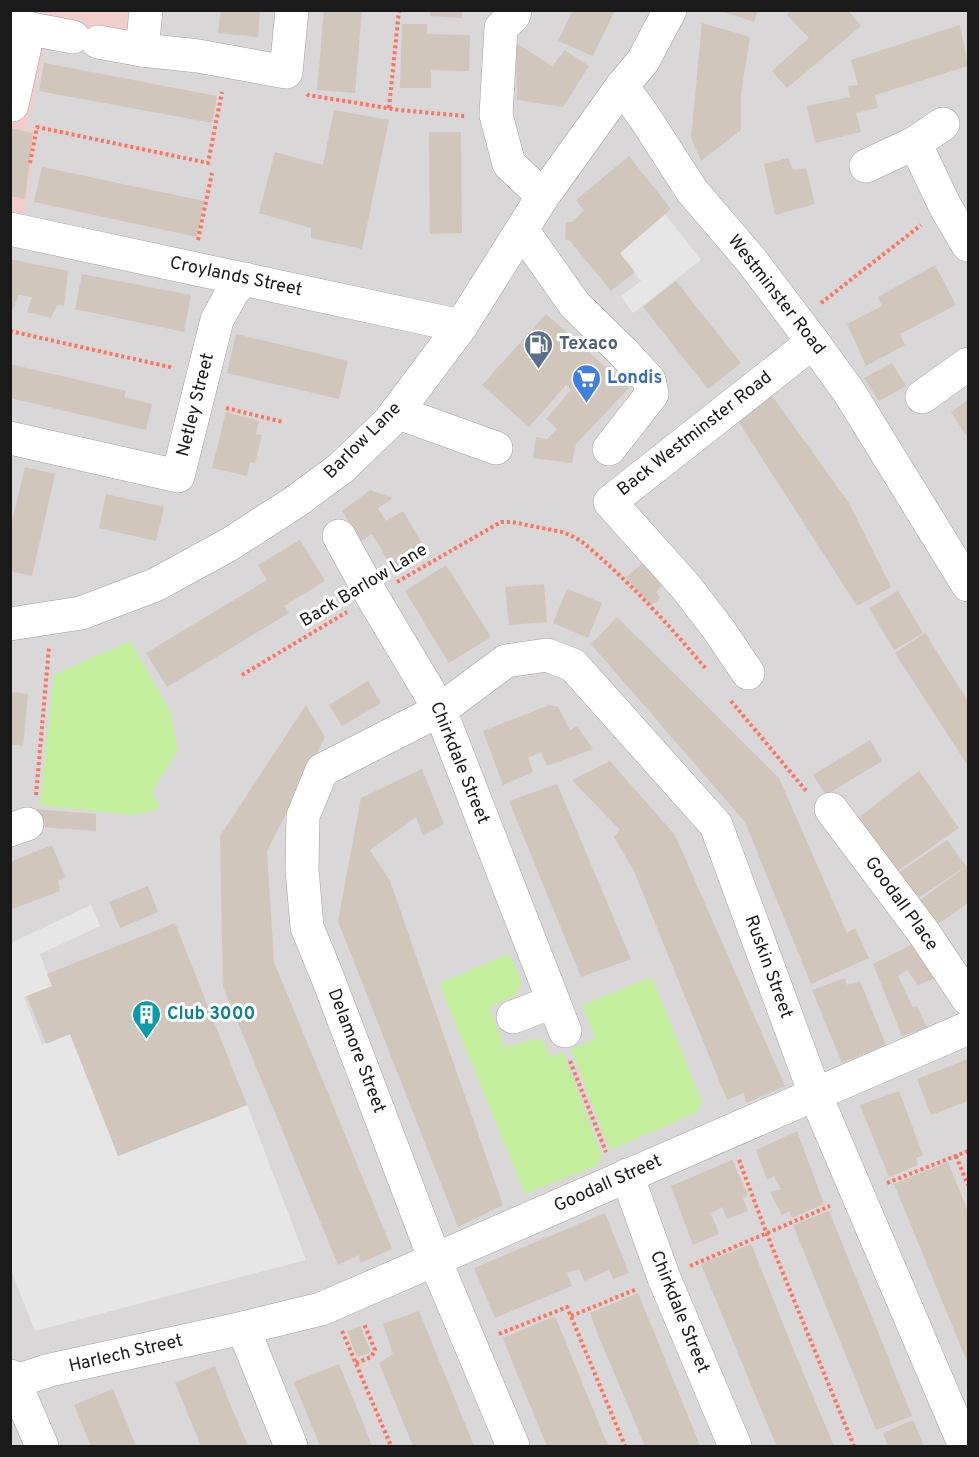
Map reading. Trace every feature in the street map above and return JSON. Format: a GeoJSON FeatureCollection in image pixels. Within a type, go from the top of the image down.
{"type":"FeatureCollection","features":[{"type":"Feature","properties":{"kind":"street"},"geometry":{"type":"LineString","coordinates":[[142,50],[146,10]]}},
{"type":"Feature","properties":{"kind":"street"},"geometry":{"type":"LineString","coordinates":[[12,105],[20,27],[142,50],[198,56],[286,72],[292,10]]}},
{"type":"Feature","properties":{"kind":"street"},"geometry":{"type":"LineString","coordinates":[[515,10],[514,15],[501,28],[496,115],[509,164],[543,196]]}},
{"type":"Feature","properties":{"kind":"street"},"geometry":{"type":"LineString","coordinates":[[622,86],[643,61],[670,10]]}},
{"type":"Feature","properties":{"kind":"street","name":"Barlow Lane"},"geometry":{"type":"LineString","coordinates":[[10,624],[81,613],[155,585],[230,544],[295,502],[341,468],[389,422],[461,326],[543,196],[622,86]]}},
{"type":"Feature","properties":{"kind":"street","name":"Westminster Road"},"geometry":{"type":"LineString","coordinates":[[622,86],[692,191],[751,260],[849,392],[969,585]]}},
{"type":"Feature","properties":{"kind":"street"},"geometry":{"type":"LineString","coordinates":[[866,166],[915,143],[944,124]]}},
{"type":"Feature","properties":{"kind":"street"},"geometry":{"type":"LineString","coordinates":[[915,143],[945,206],[969,245]]}},
{"type":"Feature","properties":{"kind":"street","name":"Croylands Street"},"geometry":{"type":"LineString","coordinates":[[10,229],[461,326]]}},
{"type":"Feature","properties":{"kind":"street"},"geometry":{"type":"LineString","coordinates":[[522,230],[575,305],[650,380],[651,394],[609,449]]}},
{"type":"Feature","properties":{"kind":"street","name":"Netley Street"},"geometry":{"type":"LineString","coordinates":[[10,438],[178,476],[217,320],[233,291],[245,279]]}},
{"type":"Feature","properties":{"kind":"street","name":"Back Westminster Road"},"geometry":{"type":"LineString","coordinates":[[738,685],[718,630],[686,587],[610,502],[805,332]]}},
{"type":"Feature","properties":{"kind":"street"},"geometry":{"type":"LineString","coordinates":[[922,397],[969,364]]}},
{"type":"Feature","properties":{"kind":"street"},"geometry":{"type":"LineString","coordinates":[[396,412],[496,448]]}},
{"type":"Feature","properties":{"kind":"street","name":"Chirkdale Street"},"geometry":{"type":"LineString","coordinates":[[339,536],[440,710],[558,1017]]}},
{"type":"Feature","properties":{"kind":"street","name":"Ruskin Street"},"geometry":{"type":"LineString","coordinates":[[440,710],[506,661],[547,655],[573,665],[716,825],[815,1094],[964,1446]]}},
{"type":"Feature","properties":{"kind":"street","name":"Delamore Street"},"geometry":{"type":"LineString","coordinates":[[440,710],[322,770],[303,816],[302,869],[307,927],[435,1260],[513,1446]]}},
{"type":"Feature","properties":{"kind":"street","name":"Goodall Place"},"geometry":{"type":"LineString","coordinates":[[831,809],[924,933],[969,999]]}},
{"type":"Feature","properties":{"kind":"street"},"geometry":{"type":"LineString","coordinates":[[513,1017],[558,1017]]}},
{"type":"Feature","properties":{"kind":"street","name":"Goodall Street"},"geometry":{"type":"LineString","coordinates":[[243,1328],[321,1309],[969,1028]]}},
{"type":"Feature","properties":{"kind":"street","name":"Chirkdale Street"},"geometry":{"type":"LineString","coordinates":[[627,1176],[664,1278],[735,1446]]}},
{"type":"Feature","properties":{"kind":"street"},"geometry":{"type":"LineString","coordinates":[[243,1328],[291,1446]]}},
{"type":"Feature","properties":{"kind":"street","name":"Harlech Street"},"geometry":{"type":"LineString","coordinates":[[11,1380],[243,1328]]}},
{"type":"Feature","properties":{"kind":"street"},"geometry":{"type":"LineString","coordinates":[[11,1380],[42,1446]]}},
{"type":"Feature","properties":{"kind":"path"},"geometry":{"type":"LineString","coordinates":[[389,108],[399,10]]}},
{"type":"Feature","properties":{"kind":"path"},"geometry":{"type":"LineString","coordinates":[[30,163],[37,127],[208,163],[228,61]]}},
{"type":"Feature","properties":{"kind":"path"},"geometry":{"type":"LineString","coordinates":[[286,72],[308,95],[389,108],[466,116],[496,115]]}},
{"type":"Feature","properties":{"kind":"path"},"geometry":{"type":"LineString","coordinates":[[192,268],[212,173]]}},
{"type":"Feature","properties":{"kind":"path"},"geometry":{"type":"LineString","coordinates":[[805,332],[945,206]]}},
{"type":"Feature","properties":{"kind":"path"},"geometry":{"type":"LineString","coordinates":[[10,331],[200,388],[283,422]]}},
{"type":"Feature","properties":{"kind":"path","name":"Back Barlow Lane"},"geometry":{"type":"LineString","coordinates":[[242,675],[372,596],[501,522],[512,522],[570,534],[586,545],[631,585],[712,678]]}},
{"type":"Feature","properties":{"kind":"path"},"geometry":{"type":"LineString","coordinates":[[19,827],[36,795],[52,617]]}},
{"type":"Feature","properties":{"kind":"path"},"geometry":{"type":"LineString","coordinates":[[738,685],[820,807],[831,809]]}},
{"type":"Feature","properties":{"kind":"path"},"geometry":{"type":"LineString","coordinates":[[558,1017],[566,1051],[608,1154],[627,1176]]}},
{"type":"Feature","properties":{"kind":"path"},"geometry":{"type":"LineString","coordinates":[[728,1132],[766,1232],[854,1446]]}},
{"type":"Feature","properties":{"kind":"path"},"geometry":{"type":"LineString","coordinates":[[571,1316],[664,1278],[766,1232],[969,1151]]}},
{"type":"Feature","properties":{"kind":"path"},"geometry":{"type":"LineString","coordinates":[[956,1156],[969,1185]]}},
{"type":"Feature","properties":{"kind":"path"},"geometry":{"type":"LineString","coordinates":[[342,1300],[375,1350],[371,1357],[356,1363]]}},
{"type":"Feature","properties":{"kind":"path"},"geometry":{"type":"LineString","coordinates":[[342,1300],[356,1363],[391,1446]]}},
{"type":"Feature","properties":{"kind":"path"},"geometry":{"type":"LineString","coordinates":[[472,1345],[567,1307],[625,1446]]}},
{"type":"Feature","properties":{"kind":"shaded area"},"geometry":{"type":"Polygon","coordinates":[[[129,10],[968,11],[968,1028],[435,1260],[11,1379],[10,231],[37,132],[26,130],[48,31],[126,35],[129,10]]]}},
{"type":"Feature","properties":{"kind":"shaded area"},"geometry":{"type":"Polygon","coordinates":[[[11,11],[129,11],[126,35],[48,31],[27,129],[37,132],[21,234],[11,231],[11,11]]]}},
{"type":"Feature","properties":{"kind":"shaded area"},"geometry":{"type":"Polygon","coordinates":[[[665,214],[701,260],[633,313],[621,296],[641,281],[620,253],[665,214]]]}},
{"type":"Feature","properties":{"kind":"shaded area"},"geometry":{"type":"Polygon","coordinates":[[[91,905],[100,926],[40,954],[52,986],[24,997],[42,1044],[70,1034],[118,1156],[247,1105],[306,1260],[35,1331],[11,1270],[11,943],[91,905]]]}},
{"type":"Feature","properties":{"kind":"shaded area"},"geometry":{"type":"Polygon","coordinates":[[[968,1044],[968,1446],[11,1446],[10,1391],[229,1339],[968,1044]]]}},
{"type":"Feature","properties":{"kind":"green space"},"geometry":{"type":"Polygon","coordinates":[[[130,641],[170,711],[178,751],[152,791],[161,809],[132,815],[40,805],[54,675],[130,641]]]}},
{"type":"Feature","properties":{"kind":"green space"},"geometry":{"type":"Polygon","coordinates":[[[509,954],[522,982],[516,995],[489,1007],[505,1048],[534,1039],[543,1041],[551,1057],[563,1052],[602,1156],[596,1166],[525,1194],[439,983],[509,954]]]}},
{"type":"Feature","properties":{"kind":"green space"},"geometry":{"type":"Polygon","coordinates":[[[652,977],[702,1102],[698,1112],[610,1150],[571,1049],[596,1039],[582,1005],[652,977]]]}},
{"type":"Feature","properties":{"kind":"building"},"geometry":{"type":"Polygon","coordinates":[[[221,10],[260,10],[258,37],[218,33],[221,10]]]}},
{"type":"Feature","properties":{"kind":"building"},"geometry":{"type":"Polygon","coordinates":[[[324,10],[362,10],[355,93],[317,90],[324,10]]]}},
{"type":"Feature","properties":{"kind":"building"},"geometry":{"type":"Polygon","coordinates":[[[430,10],[462,10],[462,18],[430,16],[430,10]]]}},
{"type":"Feature","properties":{"kind":"building"},"geometry":{"type":"Polygon","coordinates":[[[573,10],[615,10],[593,56],[558,41],[573,10]]]}},
{"type":"Feature","properties":{"kind":"building"},"geometry":{"type":"Polygon","coordinates":[[[718,10],[758,10],[754,22],[718,10]]]}},
{"type":"Feature","properties":{"kind":"building"},"geometry":{"type":"Polygon","coordinates":[[[791,10],[848,10],[861,26],[787,88],[772,71],[809,38],[787,15],[791,10]]]}},
{"type":"Feature","properties":{"kind":"building"},"geometry":{"type":"Polygon","coordinates":[[[702,23],[750,37],[741,93],[741,130],[701,161],[691,138],[702,23]]]}},
{"type":"Feature","properties":{"kind":"building"},"geometry":{"type":"Polygon","coordinates":[[[402,24],[427,24],[427,34],[470,35],[469,71],[431,70],[431,88],[400,88],[402,24]]]}},
{"type":"Feature","properties":{"kind":"building"},"geometry":{"type":"Polygon","coordinates":[[[960,25],[968,66],[875,95],[878,108],[856,113],[861,132],[815,143],[807,106],[850,97],[848,86],[858,85],[851,60],[960,25]]]}},
{"type":"Feature","properties":{"kind":"building"},"geometry":{"type":"Polygon","coordinates":[[[516,43],[552,66],[565,50],[589,66],[563,107],[517,100],[516,43]]]}},
{"type":"Feature","properties":{"kind":"building"},"geometry":{"type":"Polygon","coordinates":[[[44,63],[217,96],[212,123],[39,91],[44,63]]]}},
{"type":"Feature","properties":{"kind":"building"},"geometry":{"type":"Polygon","coordinates":[[[334,110],[389,120],[362,249],[311,238],[311,228],[259,213],[275,152],[323,165],[334,110]]]}},
{"type":"Feature","properties":{"kind":"building"},"geometry":{"type":"Polygon","coordinates":[[[10,128],[33,133],[25,199],[10,196],[10,128]]]}},
{"type":"Feature","properties":{"kind":"building"},"geometry":{"type":"Polygon","coordinates":[[[429,132],[461,132],[462,233],[430,234],[429,132]]]}},
{"type":"Feature","properties":{"kind":"building"},"geometry":{"type":"Polygon","coordinates":[[[629,156],[671,209],[620,253],[635,272],[611,291],[570,241],[565,239],[566,222],[572,222],[584,210],[576,200],[629,156]]]}},
{"type":"Feature","properties":{"kind":"building"},"geometry":{"type":"Polygon","coordinates":[[[788,158],[793,170],[806,168],[815,204],[775,215],[764,164],[788,158]]]}},
{"type":"Feature","properties":{"kind":"building"},"geometry":{"type":"Polygon","coordinates":[[[42,167],[204,201],[197,237],[34,202],[42,167]]]}},
{"type":"Feature","properties":{"kind":"building"},"geometry":{"type":"Polygon","coordinates":[[[10,259],[68,271],[64,306],[57,305],[51,318],[27,312],[32,297],[19,295],[12,311],[10,310],[10,259]]]}},
{"type":"Feature","properties":{"kind":"building"},"geometry":{"type":"Polygon","coordinates":[[[935,265],[956,305],[900,334],[905,345],[866,366],[847,324],[882,306],[878,297],[935,265]]]}},
{"type":"Feature","properties":{"kind":"building"},"geometry":{"type":"Polygon","coordinates":[[[82,274],[191,295],[184,332],[75,309],[82,274]]]}},
{"type":"Feature","properties":{"kind":"building"},"geometry":{"type":"Polygon","coordinates":[[[676,281],[741,363],[708,389],[643,307],[676,281]]]}},
{"type":"Feature","properties":{"kind":"building"},"geometry":{"type":"Polygon","coordinates":[[[546,314],[629,388],[576,444],[572,463],[533,458],[536,437],[547,439],[557,429],[546,419],[571,390],[566,385],[529,427],[482,385],[546,314]]]}},
{"type":"Feature","properties":{"kind":"building"},"geometry":{"type":"Polygon","coordinates":[[[236,334],[348,361],[339,399],[227,373],[236,334]]]}},
{"type":"Feature","properties":{"kind":"building"},"geometry":{"type":"Polygon","coordinates":[[[892,363],[906,386],[879,401],[864,378],[892,363]]]}},
{"type":"Feature","properties":{"kind":"building"},"geometry":{"type":"Polygon","coordinates":[[[10,364],[126,391],[124,397],[152,404],[146,430],[10,398],[10,364]]]}},
{"type":"Feature","properties":{"kind":"building"},"geometry":{"type":"Polygon","coordinates":[[[765,386],[849,503],[891,587],[857,606],[733,413],[765,386]]]}},
{"type":"Feature","properties":{"kind":"building"},"geometry":{"type":"Polygon","coordinates":[[[968,400],[968,438],[951,412],[968,400]]]}},
{"type":"Feature","properties":{"kind":"building"},"geometry":{"type":"Polygon","coordinates":[[[226,412],[259,421],[256,434],[262,435],[255,463],[250,462],[247,476],[212,468],[226,412]]]}},
{"type":"Feature","properties":{"kind":"building"},"geometry":{"type":"Polygon","coordinates":[[[25,467],[55,474],[32,576],[10,571],[10,530],[25,467]]]}},
{"type":"Feature","properties":{"kind":"building"},"geometry":{"type":"Polygon","coordinates":[[[370,490],[393,498],[378,508],[386,521],[403,511],[428,554],[396,574],[372,534],[361,541],[342,511],[370,490]]]}},
{"type":"Feature","properties":{"kind":"building"},"geometry":{"type":"Polygon","coordinates":[[[106,494],[164,507],[156,541],[99,528],[106,494]]]}},
{"type":"Feature","properties":{"kind":"building"},"geometry":{"type":"Polygon","coordinates":[[[300,540],[325,581],[284,606],[289,613],[167,687],[146,653],[267,580],[258,565],[300,540]]]}},
{"type":"Feature","properties":{"kind":"building"},"geometry":{"type":"Polygon","coordinates":[[[649,558],[667,581],[656,592],[660,598],[651,606],[626,577],[649,558]]]}},
{"type":"Feature","properties":{"kind":"building"},"geometry":{"type":"Polygon","coordinates":[[[446,565],[491,637],[449,663],[405,591],[446,565]]]}},
{"type":"Feature","properties":{"kind":"building"},"geometry":{"type":"Polygon","coordinates":[[[544,584],[547,622],[509,625],[505,587],[544,584]]]}},
{"type":"Feature","properties":{"kind":"building"},"geometry":{"type":"Polygon","coordinates":[[[567,589],[602,603],[588,638],[553,623],[567,589]]]}},
{"type":"Feature","properties":{"kind":"building"},"geometry":{"type":"Polygon","coordinates":[[[898,591],[923,633],[894,650],[869,608],[898,591]]]}},
{"type":"Feature","properties":{"kind":"building"},"geometry":{"type":"Polygon","coordinates":[[[617,617],[779,778],[847,933],[855,928],[869,958],[811,984],[745,822],[591,644],[617,617]]]}},
{"type":"Feature","properties":{"kind":"building"},"geometry":{"type":"Polygon","coordinates":[[[925,633],[968,701],[968,766],[895,653],[925,633]]]}},
{"type":"Feature","properties":{"kind":"building"},"geometry":{"type":"Polygon","coordinates":[[[368,681],[381,703],[342,726],[329,705],[368,681]]]}},
{"type":"Feature","properties":{"kind":"building"},"geometry":{"type":"Polygon","coordinates":[[[10,692],[28,694],[23,746],[10,744],[10,692]]]}},
{"type":"Feature","properties":{"kind":"building"},"geometry":{"type":"Polygon","coordinates":[[[306,705],[325,737],[267,851],[274,962],[392,1249],[360,1263],[359,1255],[338,1265],[223,987],[220,836],[306,705]]]}},
{"type":"Feature","properties":{"kind":"building"},"geometry":{"type":"Polygon","coordinates":[[[549,705],[558,707],[570,730],[577,726],[593,749],[547,766],[541,752],[528,758],[533,772],[503,785],[483,731],[549,705]]]}},
{"type":"Feature","properties":{"kind":"building"},"geometry":{"type":"Polygon","coordinates":[[[870,740],[882,761],[826,795],[813,775],[870,740]]]}},
{"type":"Feature","properties":{"kind":"building"},"geometry":{"type":"Polygon","coordinates":[[[610,761],[675,835],[785,1086],[746,1103],[744,1093],[727,1100],[633,869],[614,837],[620,830],[572,780],[610,761]]]}},
{"type":"Feature","properties":{"kind":"building"},"geometry":{"type":"Polygon","coordinates":[[[422,769],[444,824],[423,836],[416,817],[370,850],[390,881],[503,1205],[458,1227],[338,921],[361,798],[422,769]]]}},
{"type":"Feature","properties":{"kind":"building"},"geometry":{"type":"Polygon","coordinates":[[[919,771],[959,828],[896,872],[853,822],[919,771]]]}},
{"type":"Feature","properties":{"kind":"building"},"geometry":{"type":"Polygon","coordinates":[[[557,784],[631,959],[581,977],[509,801],[557,784]]]}},
{"type":"Feature","properties":{"kind":"building"},"geometry":{"type":"Polygon","coordinates":[[[34,809],[96,814],[96,831],[42,827],[34,809]]]}},
{"type":"Feature","properties":{"kind":"building"},"geometry":{"type":"Polygon","coordinates":[[[947,840],[966,866],[912,902],[891,878],[947,840]]]}},
{"type":"Feature","properties":{"kind":"building"},"geometry":{"type":"Polygon","coordinates":[[[52,845],[65,877],[58,881],[60,891],[10,910],[10,862],[52,845]]]}},
{"type":"Feature","properties":{"kind":"building"},"geometry":{"type":"Polygon","coordinates":[[[968,865],[968,903],[931,929],[914,905],[968,865]]]}},
{"type":"Feature","properties":{"kind":"building"},"geometry":{"type":"Polygon","coordinates":[[[148,886],[158,912],[120,928],[109,902],[148,886]]]}},
{"type":"Feature","properties":{"kind":"building","name":"Club 3000"},"geometry":{"type":"Polygon","coordinates":[[[175,923],[247,1105],[118,1156],[70,1034],[46,1044],[27,996],[52,986],[47,974],[175,923]]]}},
{"type":"Feature","properties":{"kind":"building"},"geometry":{"type":"Polygon","coordinates":[[[921,940],[943,975],[918,985],[907,970],[898,976],[913,1008],[917,1006],[927,1028],[902,1036],[873,964],[921,940]]]}},
{"type":"Feature","properties":{"kind":"building"},"geometry":{"type":"Polygon","coordinates":[[[845,978],[847,985],[860,981],[886,1045],[842,1063],[812,990],[845,978]]]}},
{"type":"Feature","properties":{"kind":"building"},"geometry":{"type":"Polygon","coordinates":[[[968,1059],[968,1101],[931,1115],[917,1079],[968,1059]]]}},
{"type":"Feature","properties":{"kind":"building"},"geometry":{"type":"Polygon","coordinates":[[[899,1091],[923,1155],[916,1158],[918,1165],[889,1177],[860,1105],[899,1091]]]}},
{"type":"Feature","properties":{"kind":"building"},"geometry":{"type":"Polygon","coordinates":[[[797,1131],[824,1204],[792,1218],[789,1211],[782,1215],[770,1192],[781,1189],[774,1176],[767,1180],[756,1150],[797,1131]]]}},
{"type":"Feature","properties":{"kind":"building"},"geometry":{"type":"Polygon","coordinates":[[[732,1160],[748,1195],[743,1198],[748,1211],[727,1219],[722,1207],[711,1213],[719,1234],[693,1245],[671,1186],[732,1160]]]}},
{"type":"Feature","properties":{"kind":"building"},"geometry":{"type":"Polygon","coordinates":[[[948,1162],[968,1212],[968,1364],[894,1184],[948,1162]]]}},
{"type":"Feature","properties":{"kind":"building"},"geometry":{"type":"Polygon","coordinates":[[[829,1211],[912,1416],[876,1430],[793,1225],[829,1211]]]}},
{"type":"Feature","properties":{"kind":"building"},"geometry":{"type":"Polygon","coordinates":[[[605,1213],[629,1273],[613,1279],[609,1270],[584,1281],[579,1269],[567,1273],[572,1286],[495,1318],[474,1268],[605,1213]]]}},
{"type":"Feature","properties":{"kind":"building"},"geometry":{"type":"Polygon","coordinates":[[[751,1244],[834,1446],[777,1446],[701,1264],[751,1244]]]}},
{"type":"Feature","properties":{"kind":"building"},"geometry":{"type":"Polygon","coordinates":[[[638,1293],[700,1446],[645,1446],[596,1330],[590,1313],[638,1293]]]}},
{"type":"Feature","properties":{"kind":"building"},"geometry":{"type":"Polygon","coordinates":[[[419,1311],[474,1446],[413,1446],[379,1363],[393,1354],[383,1324],[419,1311]]]}},
{"type":"Feature","properties":{"kind":"building"},"geometry":{"type":"Polygon","coordinates":[[[555,1316],[609,1446],[547,1446],[517,1374],[503,1338],[555,1316]]]}},
{"type":"Feature","properties":{"kind":"building"},"geometry":{"type":"Polygon","coordinates":[[[360,1326],[371,1352],[357,1357],[347,1331],[360,1326]]]}},
{"type":"Feature","properties":{"kind":"building"},"geometry":{"type":"Polygon","coordinates":[[[339,1364],[372,1446],[320,1446],[294,1382],[339,1364]]]}},
{"type":"Feature","properties":{"kind":"building"},"geometry":{"type":"Polygon","coordinates":[[[215,1366],[248,1446],[201,1446],[175,1383],[215,1366]]]}},
{"type":"Feature","properties":{"kind":"building"},"geometry":{"type":"Polygon","coordinates":[[[113,1389],[136,1446],[91,1446],[74,1405],[113,1389]]]}},
{"type":"Feature","properties":{"kind":"building"},"geometry":{"type":"Polygon","coordinates":[[[913,1420],[924,1446],[888,1446],[883,1433],[913,1420]]]}},
{"type":"Feature","properties":{"kind":"place","name":"Texaco"},"geometry":{"type":"Point","coordinates":[538,370]}},
{"type":"Feature","properties":{"kind":"place","name":"Londis"},"geometry":{"type":"Point","coordinates":[586,404]}},
{"type":"Feature","properties":{"kind":"place","name":"Club 3000"},"geometry":{"type":"Point","coordinates":[146,1040]}}]}
